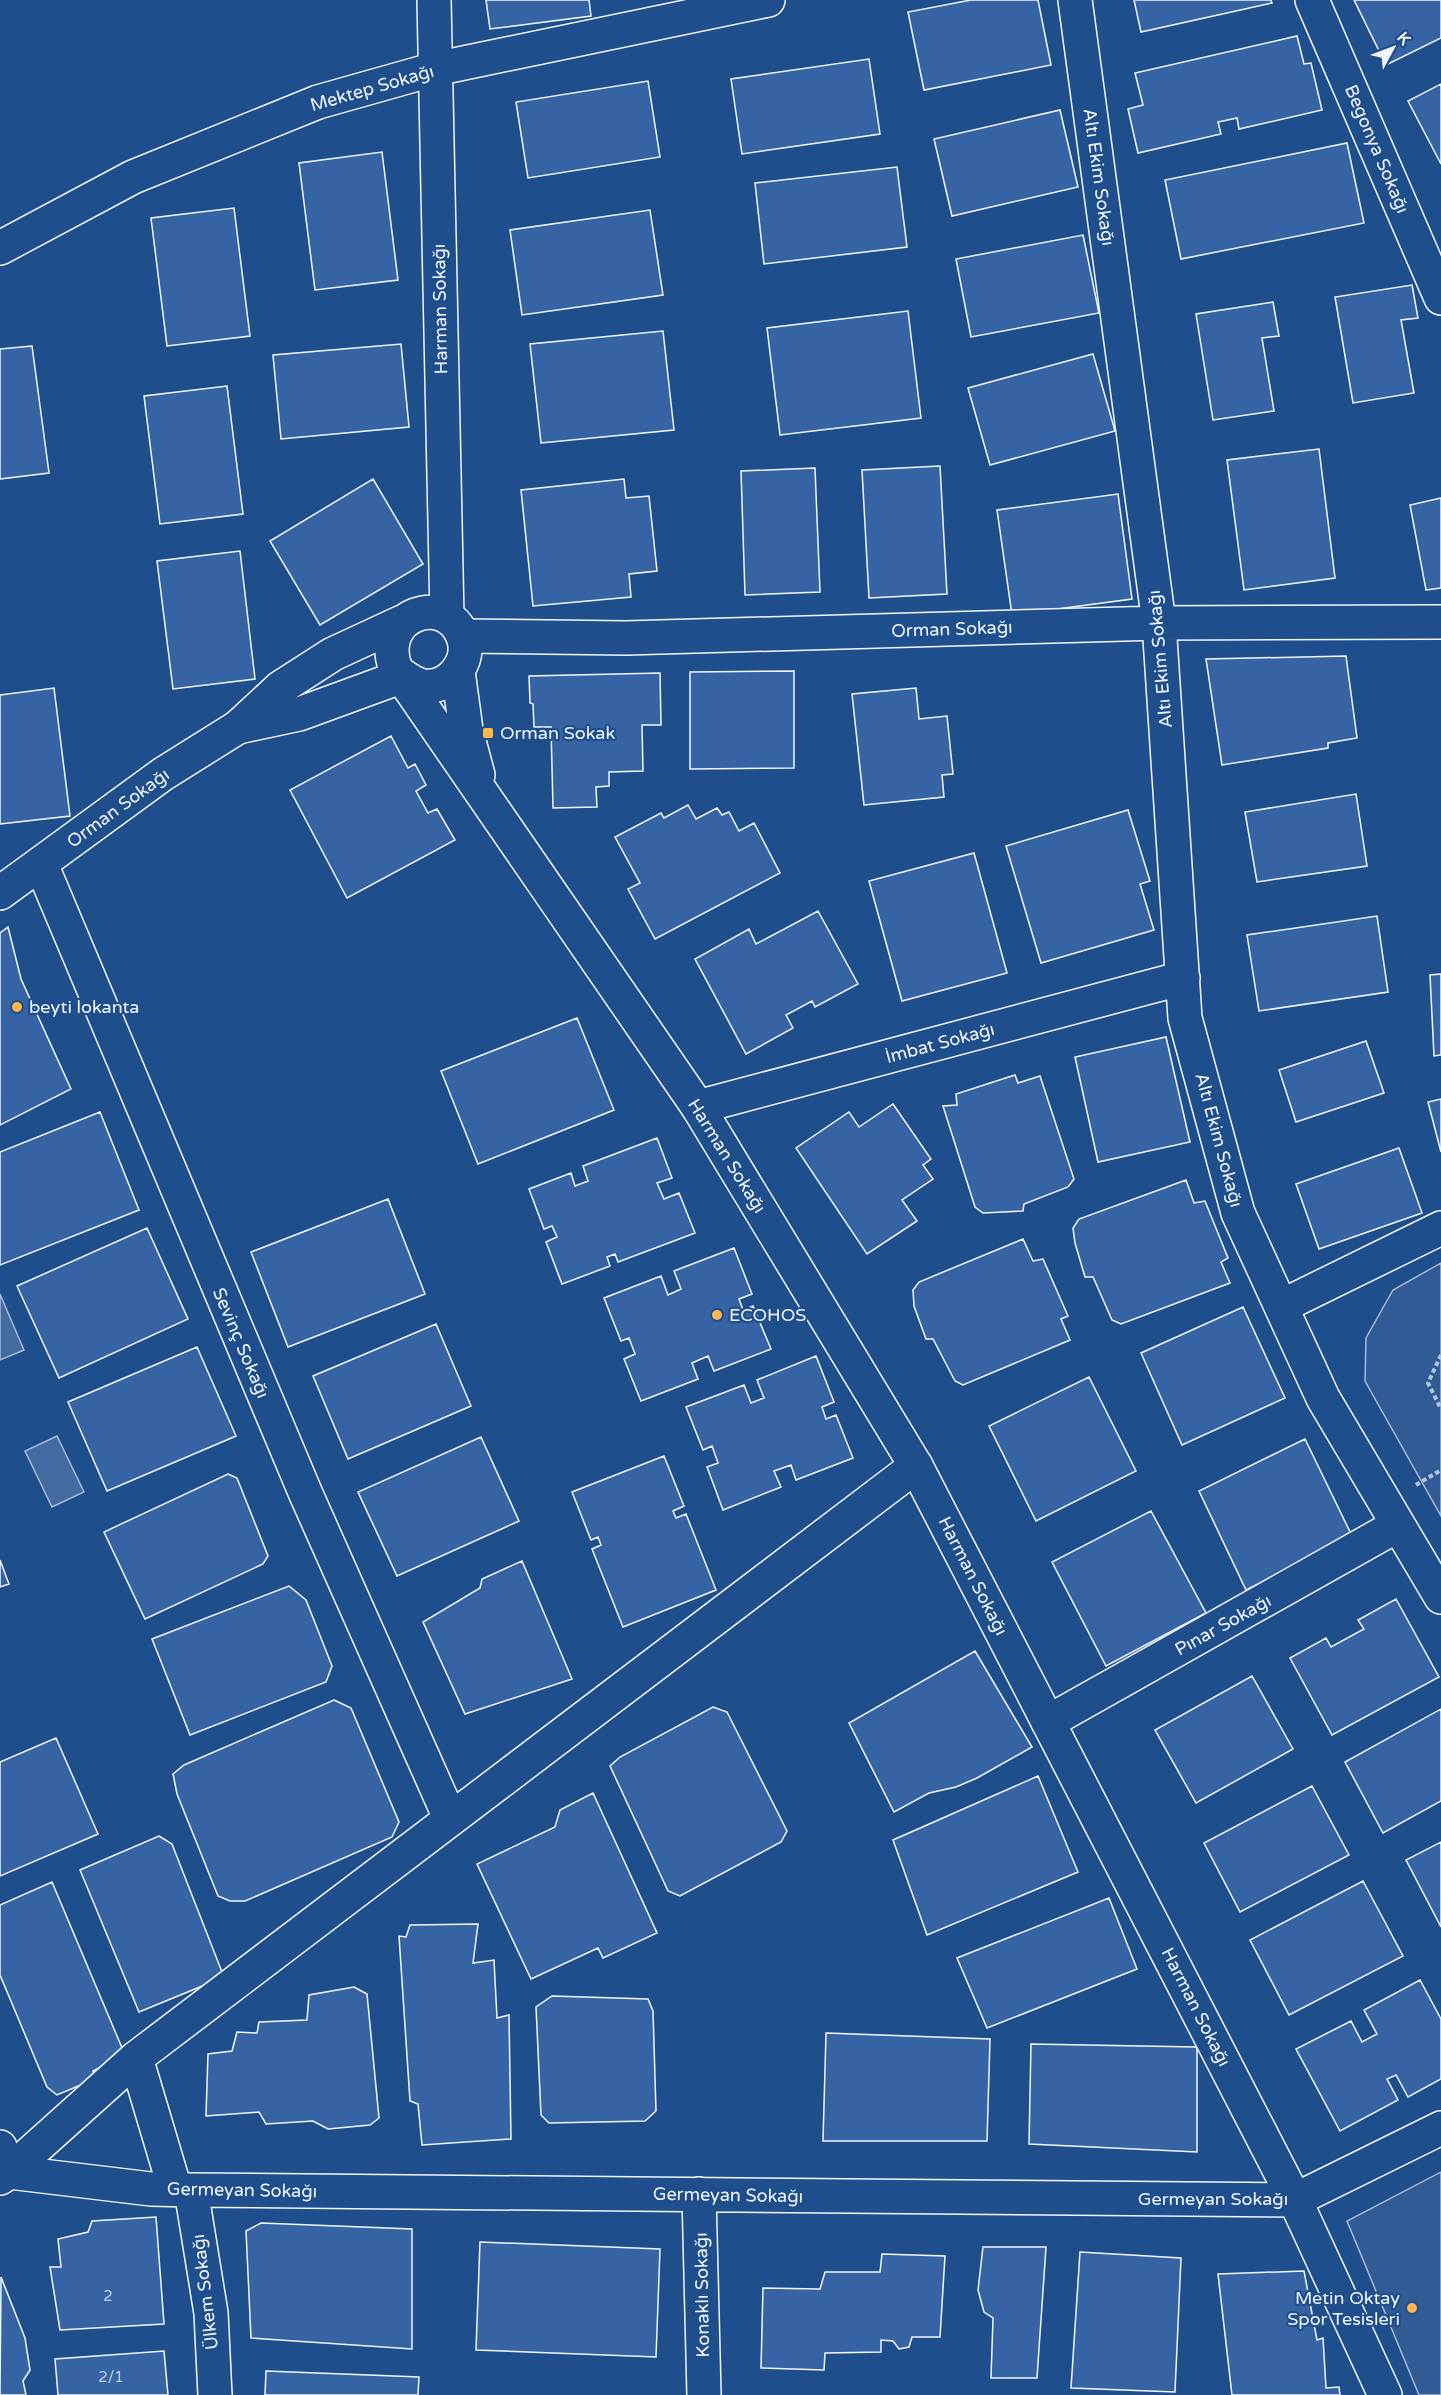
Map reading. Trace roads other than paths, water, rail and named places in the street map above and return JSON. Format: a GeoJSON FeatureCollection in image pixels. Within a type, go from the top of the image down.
{"type":"FeatureCollection","features":[{"type":"Feature","properties":{"kind":"street","name":"Harman Sokağı"},"geometry":{"type":"LineString","coordinates":[[434,0],[455,627]]}},
{"type":"Feature","properties":{"kind":"street","name":"Mektep Sokağı"},"geometry":{"type":"LineString","coordinates":[[0,248],[133,177],[318,102],[435,69],[768,0]]}},
{"type":"Feature","properties":{"kind":"street","name":"Altı Ekim Sokağı"},"geometry":{"type":"LineString","coordinates":[[1075,0],[1158,623],[1185,1018],[1238,1213],[1323,1398],[1387,1502],[1398,1525],[1441,1597]]}},
{"type":"Feature","properties":{"kind":"street","name":"Begonya Sokağı"},"geometry":{"type":"LineString","coordinates":[[1312,0],[1441,298]]}},
{"type":"Feature","properties":{"kind":"street"},"geometry":{"type":"LineString","coordinates":[[238,726],[280,688],[333,654],[424,612],[455,627],[465,648],[458,671],[466,730],[485,800]]}},
{"type":"Feature","properties":{"kind":"street"},"geometry":{"type":"LineString","coordinates":[[402,622],[391,643],[395,667],[403,676],[425,686],[448,680],[458,671]]}},
{"type":"Feature","properties":{"kind":"street","name":"Orman Sokağı"},"geometry":{"type":"LineString","coordinates":[[455,627],[626,638],[1158,623],[1441,622]]}},
{"type":"Feature","properties":{"kind":"street","name":"Harman Sokağı"},"geometry":{"type":"LineString","coordinates":[[403,676],[485,800],[549,888],[698,1107],[916,1466],[1295,2200],[1384,2395]]}},
{"type":"Feature","properties":{"kind":"street"},"geometry":{"type":"LineString","coordinates":[[238,726],[299,714],[403,676]]}},
{"type":"Feature","properties":{"kind":"street","name":"Orman Sokağı"},"geometry":{"type":"LineString","coordinates":[[0,893],[163,774],[238,726]]}},
{"type":"Feature","properties":{"kind":"street","name":"Sevinç Sokağı"},"geometry":{"type":"LineString","coordinates":[[41,864],[305,1492],[450,1818]]}},
{"type":"Feature","properties":{"kind":"street","name":"İmbat Sokağı"},"geometry":{"type":"LineString","coordinates":[[698,1107],[1183,978]]}},
{"type":"Feature","properties":{"kind":"street"},"geometry":{"type":"LineString","coordinates":[[1282,1306],[1441,1228]]}},
{"type":"Feature","properties":{"kind":"street"},"geometry":{"type":"LineString","coordinates":[[3,2166],[136,2058],[916,1466]]}},
{"type":"Feature","properties":{"kind":"street","name":"Pınar Sokağı"},"geometry":{"type":"LineString","coordinates":[[1048,1722],[1398,1525]]}},
{"type":"Feature","properties":{"kind":"street","name":"Ülkem Sokağı"},"geometry":{"type":"LineString","coordinates":[[136,2058],[183,2189],[211,2313],[215,2395]]}},
{"type":"Feature","properties":{"kind":"street","name":"Germeyan Sokağı"},"geometry":{"type":"LineString","coordinates":[[3,2166],[151,2189],[1295,2200],[1441,2128]]}},
{"type":"Feature","properties":{"kind":"street","name":"Konaklı Sokağı"},"geometry":{"type":"LineString","coordinates":[[699,2194],[704,2395]]}},
{"type":"Feature","properties":{"kind":"place","name":"Orman Sokak"},"geometry":{"type":"Point","coordinates":[488,733]}},
{"type":"Feature","properties":{"kind":"place","name":"beyti lokanta"},"geometry":{"type":"Point","coordinates":[17,1007]}},
{"type":"Feature","properties":{"kind":"place","name":"ECOHOS"},"geometry":{"type":"Point","coordinates":[717,1315]}},
{"type":"Feature","properties":{"kind":"place","name":"Metin Oktay Spor Tesisleri"},"geometry":{"type":"Point","coordinates":[1412,2308]}}]}
